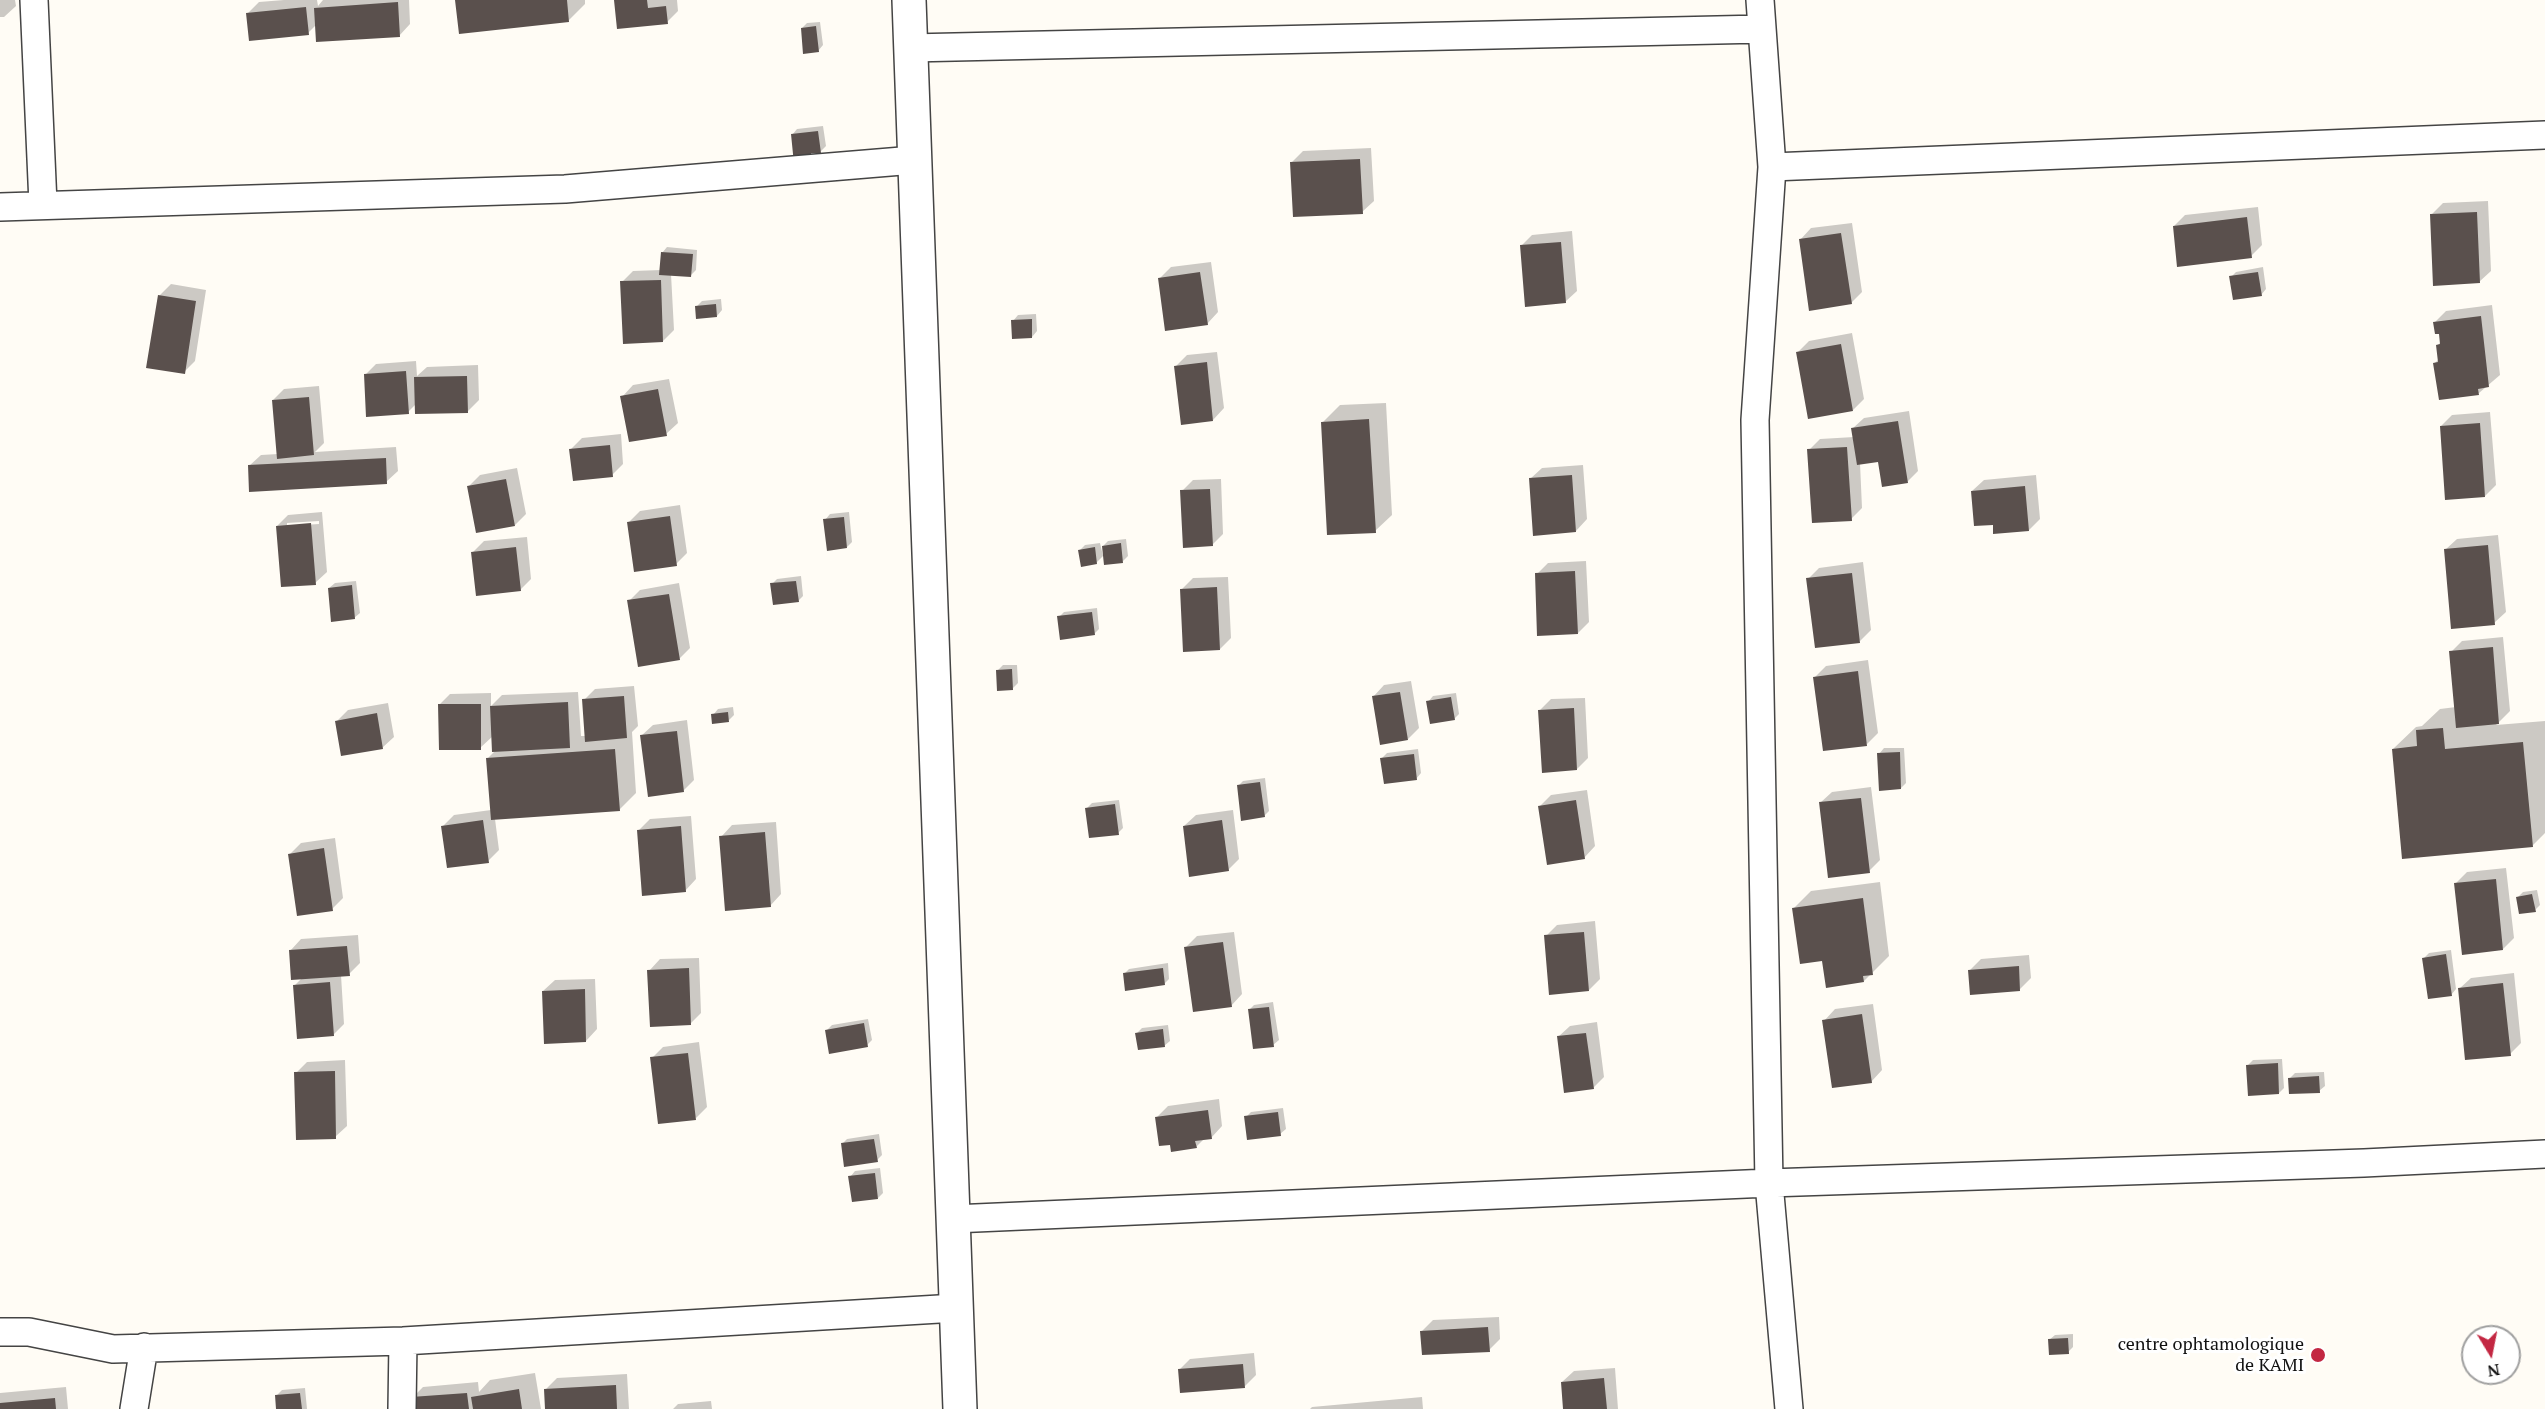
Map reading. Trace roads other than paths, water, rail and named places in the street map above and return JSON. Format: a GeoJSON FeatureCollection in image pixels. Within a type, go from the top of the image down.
{"type":"FeatureCollection","features":[{"type":"Feature","properties":{"kind":"street"},"geometry":{"type":"LineString","coordinates":[[34,0],[43,204]]}},
{"type":"Feature","properties":{"kind":"street"},"geometry":{"type":"LineString","coordinates":[[909,0],[960,1409]]}},
{"type":"Feature","properties":{"kind":"street"},"geometry":{"type":"LineString","coordinates":[[1760,0],[1772,167],[1755,420],[1769,1183],[1789,1409]]}},
{"type":"Feature","properties":{"kind":"street"},"geometry":{"type":"LineString","coordinates":[[910,48],[1762,29]]}},
{"type":"Feature","properties":{"kind":"street"},"geometry":{"type":"LineString","coordinates":[[1772,167],[2545,135]]}},
{"type":"Feature","properties":{"kind":"street"},"geometry":{"type":"LineString","coordinates":[[0,207],[565,189],[914,160]]}},
{"type":"Feature","properties":{"kind":"street"},"geometry":{"type":"LineString","coordinates":[[953,1219],[1769,1183],[2364,1163],[2545,1154]]}},
{"type":"Feature","properties":{"kind":"street"},"geometry":{"type":"LineString","coordinates":[[0,1332],[29,1332],[113,1349],[403,1341],[956,1308]]}},
{"type":"Feature","properties":{"kind":"street"},"geometry":{"type":"LineString","coordinates":[[402,1409],[403,1341]]}},
{"type":"Feature","properties":{"kind":"street"},"geometry":{"type":"LineString","coordinates":[[134,1409],[144,1347]]}},
{"type":"Feature","properties":{"kind":"place","name":"centre ophtamologique de KAMI"},"geometry":{"type":"Point","coordinates":[2318,1355]}}]}
